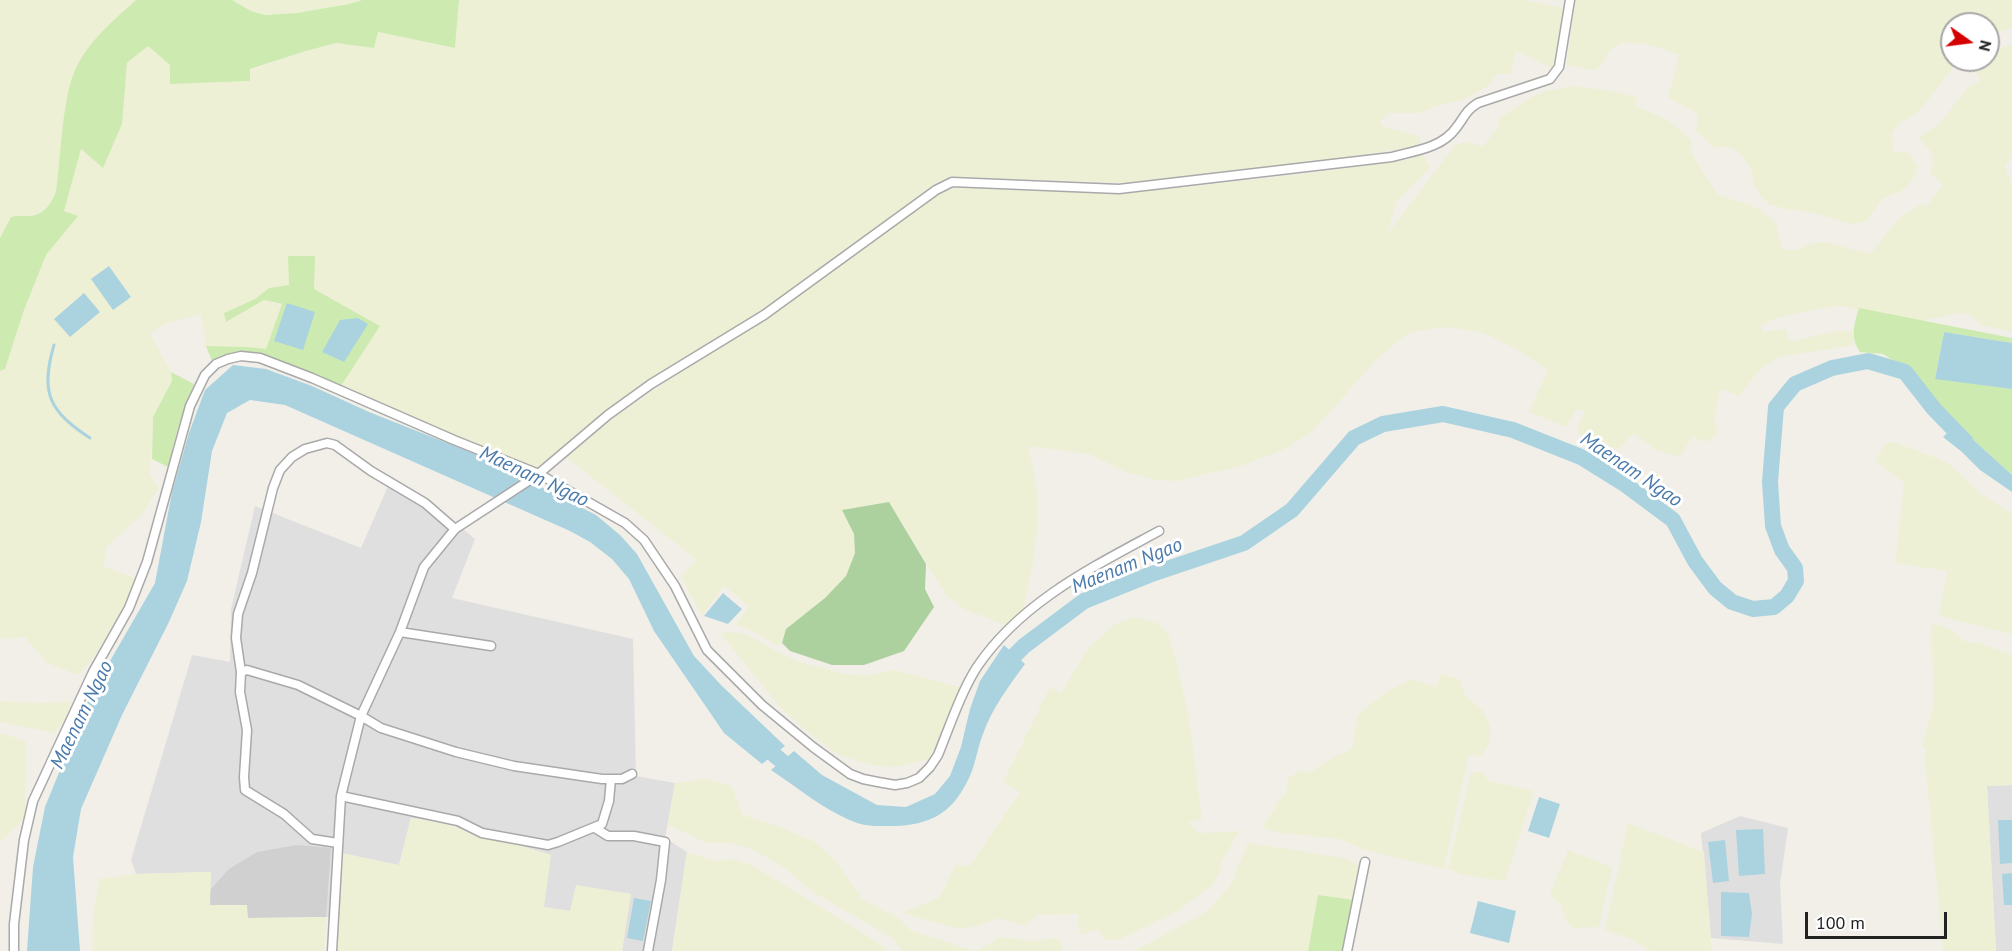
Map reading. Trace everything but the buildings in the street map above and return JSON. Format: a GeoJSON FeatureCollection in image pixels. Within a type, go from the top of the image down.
{"type":"FeatureCollection","features":[{"type":"Feature","properties":{"kind":"street"},"geometry":{"type":"LineString","coordinates":[[332,951],[341,796],[361,716],[400,632],[424,567],[455,529],[537,475],[608,415],[651,384],[765,315],[936,190],[952,182],[1119,189],[1392,157],[1430,147],[1445,139],[1456,128],[1469,108],[1550,78],[1556,73],[1559,67],[1570,0]]}},
{"type":"Feature","properties":{"kind":"street"},"geometry":{"type":"LineString","coordinates":[[14,951],[14,924],[24,840],[33,801],[93,672],[129,608],[147,562],[190,406],[205,375],[216,364],[228,358],[242,356],[260,358],[312,378],[537,475],[625,523],[638,533],[675,586],[707,650],[762,705],[813,747],[850,774],[863,779],[895,784],[907,783],[919,778],[938,755],[974,674],[1017,620],[1068,581],[1159,531]]}},
{"type":"Feature","properties":{"kind":"street"},"geometry":{"type":"LineString","coordinates":[[338,843],[312,840],[284,814],[245,790],[248,730],[240,692],[241,672],[236,638],[238,614],[252,573],[273,488],[280,470],[292,457],[305,448],[327,443],[335,445],[371,471],[425,503],[455,529]]}},
{"type":"Feature","properties":{"kind":"street"},"geometry":{"type":"LineString","coordinates":[[400,632],[491,646]]}},
{"type":"Feature","properties":{"kind":"street"},"geometry":{"type":"LineString","coordinates":[[241,672],[247,670],[298,685],[381,728],[456,752],[514,766],[611,779],[622,779],[632,774]]}},
{"type":"Feature","properties":{"kind":"street"},"geometry":{"type":"LineString","coordinates":[[341,796],[458,821],[482,833],[548,844],[602,824],[609,801],[611,779]]}},
{"type":"Feature","properties":{"kind":"street"},"geometry":{"type":"LineString","coordinates":[[595,828],[608,836],[634,836],[665,842],[661,880],[648,951]]}},
{"type":"Feature","properties":{"kind":"street"},"geometry":{"type":"LineString","coordinates":[[1347,951],[1365,862]]}},
{"type":"Feature","properties":{"kind":"shaded area"},"geometry":{"type":"Polygon","coordinates":[[[392,477],[426,498],[475,539],[452,598],[633,639],[636,776],[675,783],[665,838],[687,852],[672,951],[622,951],[630,894],[611,892],[570,911],[543,907],[550,855],[467,832],[451,824],[411,818],[399,865],[338,917],[248,918],[210,905],[210,872],[136,874],[131,860],[192,655],[230,662],[231,609],[255,506],[361,548],[392,477]]]}},
{"type":"Feature","properties":{"kind":"shaded area"},"geometry":{"type":"Polygon","coordinates":[[[2012,785],[2012,951],[1996,951],[1987,786],[2012,785]]]}},
{"type":"Feature","properties":{"kind":"shaded area"},"geometry":{"type":"Polygon","coordinates":[[[1740,816],[1788,828],[1780,884],[1783,944],[1711,938],[1701,833],[1740,816]]]}},
{"type":"Feature","properties":{"kind":"shaded area"},"geometry":{"type":"Polygon","coordinates":[[[297,845],[331,848],[326,917],[248,918],[210,905],[210,890],[229,869],[257,852],[297,845]]]}},
{"type":"Feature","properties":{"kind":"green space"},"geometry":{"type":"Polygon","coordinates":[[[0,0],[136,0],[90,45],[67,101],[56,191],[52,203],[43,211],[32,216],[11,217],[0,238],[0,0]]]}},
{"type":"Feature","properties":{"kind":"green space"},"geometry":{"type":"Polygon","coordinates":[[[136,0],[232,0],[251,11],[265,15],[297,13],[362,0],[459,0],[455,48],[378,32],[374,48],[336,43],[250,69],[250,81],[170,84],[170,65],[148,46],[127,63],[122,124],[103,168],[81,149],[64,211],[78,216],[46,255],[24,310],[5,369],[0,371],[0,238],[11,217],[35,215],[47,208],[52,200],[56,191],[68,93],[77,66],[96,39],[136,0]]]}},
{"type":"Feature","properties":{"kind":"green space"},"geometry":{"type":"Polygon","coordinates":[[[232,0],[362,0],[297,13],[265,15],[251,11],[232,0]]]}},
{"type":"Feature","properties":{"kind":"green space"},"geometry":{"type":"Polygon","coordinates":[[[459,0],[1526,0],[1563,8],[1553,69],[1516,51],[1510,74],[1497,74],[1488,86],[1463,100],[1418,113],[1388,113],[1380,121],[1383,127],[1420,136],[1420,146],[1272,169],[1130,183],[955,177],[937,182],[776,301],[640,385],[536,469],[458,438],[341,386],[380,326],[314,289],[289,285],[269,288],[255,299],[224,313],[226,322],[264,300],[282,305],[266,350],[206,346],[201,314],[164,324],[150,334],[171,372],[172,381],[153,417],[150,475],[158,488],[142,515],[106,547],[104,567],[137,579],[127,601],[94,657],[79,675],[47,663],[25,637],[0,639],[0,371],[5,369],[24,310],[46,255],[77,216],[64,211],[81,148],[103,167],[122,124],[127,63],[148,46],[171,65],[171,84],[249,81],[250,70],[336,43],[374,48],[377,32],[455,48],[459,0]]]}},
{"type":"Feature","properties":{"kind":"green space"},"geometry":{"type":"Polygon","coordinates":[[[1576,0],[2012,0],[2012,28],[2000,32],[2000,12],[1940,12],[1940,72],[1950,72],[1922,108],[1910,118],[1900,122],[1892,134],[1893,151],[1910,153],[1917,167],[1915,175],[1903,190],[1882,199],[1867,221],[1851,224],[1810,212],[1770,205],[1761,197],[1753,184],[1752,172],[1745,159],[1735,150],[1723,146],[1715,149],[1696,131],[1698,119],[1695,112],[1668,98],[1679,55],[1647,44],[1621,43],[1609,51],[1605,61],[1598,68],[1592,70],[1566,65],[1576,0]]]}},
{"type":"Feature","properties":{"kind":"green space"},"geometry":{"type":"Polygon","coordinates":[[[2012,44],[2012,156],[2005,166],[2012,186],[2012,332],[1980,325],[1972,316],[1960,313],[1921,321],[1840,306],[1777,318],[1761,326],[1763,332],[1786,329],[1790,342],[1831,332],[1853,331],[1855,345],[1779,357],[1758,371],[1740,396],[1720,389],[1714,419],[1718,434],[1707,442],[1692,437],[1680,457],[1656,450],[1634,433],[1619,449],[1584,440],[1577,427],[1585,411],[1577,409],[1566,427],[1529,412],[1548,370],[1514,348],[1483,333],[1447,327],[1424,330],[1407,334],[1379,357],[1312,432],[1285,449],[1238,467],[1175,481],[1156,480],[1126,472],[1089,454],[1029,446],[1038,498],[1038,523],[1032,569],[1023,609],[1007,626],[964,609],[946,595],[889,502],[843,510],[854,534],[855,553],[846,576],[825,598],[786,629],[782,643],[778,646],[753,631],[736,625],[749,606],[724,586],[702,616],[681,576],[697,560],[566,457],[604,425],[649,393],[792,300],[947,190],[972,187],[1028,191],[1128,193],[1287,176],[1392,162],[1424,155],[1430,168],[1396,202],[1388,233],[1455,145],[1467,142],[1483,146],[1495,131],[1502,116],[1545,91],[1575,86],[1618,92],[1637,98],[1636,107],[1665,118],[1691,139],[1692,154],[1718,195],[1753,206],[1770,217],[1776,224],[1782,248],[1793,251],[1814,243],[1830,243],[1866,253],[1872,252],[1899,218],[1921,204],[1927,206],[1943,185],[1930,173],[1933,161],[1931,152],[1918,138],[1940,123],[1967,88],[1980,81],[1976,72],[2000,72],[2000,48],[2012,44]]]}},
{"type":"Feature","properties":{"kind":"green space"},"geometry":{"type":"Polygon","coordinates":[[[288,256],[315,256],[314,289],[380,326],[341,386],[294,365],[259,355],[243,353],[227,355],[212,361],[206,346],[266,349],[282,304],[264,300],[226,322],[224,313],[255,299],[269,288],[289,285],[288,256]]]}},
{"type":"Feature","properties":{"kind":"green space"},"geometry":{"type":"Polygon","coordinates":[[[1859,308],[2012,338],[2012,343],[1944,332],[1935,378],[2012,389],[2012,475],[1956,424],[1908,370],[1883,354],[1860,352],[1854,336],[1854,325],[1859,308]]]}},
{"type":"Feature","properties":{"kind":"green space"},"geometry":{"type":"Polygon","coordinates":[[[171,372],[194,384],[177,431],[168,467],[152,459],[153,417],[172,381],[171,372]]]}},
{"type":"Feature","properties":{"kind":"green space"},"geometry":{"type":"Polygon","coordinates":[[[1894,442],[1946,462],[1978,492],[2012,514],[2012,634],[1939,616],[1947,571],[1895,563],[1904,483],[1875,460],[1885,444],[1894,442]]]}},
{"type":"Feature","properties":{"kind":"green space"},"geometry":{"type":"Polygon","coordinates":[[[889,502],[926,564],[925,589],[934,607],[904,651],[864,665],[832,665],[790,651],[782,643],[786,629],[825,598],[846,576],[855,553],[854,534],[842,510],[889,502]]]}},
{"type":"Feature","properties":{"kind":"green space"},"geometry":{"type":"Polygon","coordinates":[[[1135,617],[1159,624],[1168,634],[1174,652],[1189,717],[1202,819],[1188,822],[1198,833],[1239,831],[1223,859],[1212,886],[1179,910],[1118,940],[1105,940],[1098,929],[1080,935],[1077,914],[1037,915],[1025,926],[999,918],[978,926],[959,929],[902,913],[940,897],[955,865],[970,866],[1020,792],[1003,782],[1050,687],[1061,693],[1088,648],[1115,624],[1135,617]]]}},
{"type":"Feature","properties":{"kind":"green space"},"geometry":{"type":"Polygon","coordinates":[[[1931,624],[1957,633],[1962,640],[1980,643],[2012,655],[2012,785],[1987,786],[1996,951],[1943,951],[1925,759],[1926,749],[1922,746],[1934,704],[1931,624]]]}},
{"type":"Feature","properties":{"kind":"green space"},"geometry":{"type":"Polygon","coordinates":[[[736,632],[747,635],[800,662],[846,674],[867,676],[895,670],[962,688],[929,759],[895,767],[871,765],[839,755],[811,735],[780,707],[720,633],[736,632]]]}},
{"type":"Feature","properties":{"kind":"green space"},"geometry":{"type":"Polygon","coordinates":[[[1440,674],[1459,679],[1465,695],[1482,710],[1490,725],[1490,740],[1486,750],[1479,757],[1469,754],[1444,869],[1365,850],[1340,839],[1278,833],[1262,827],[1276,807],[1276,803],[1286,794],[1288,778],[1301,770],[1309,773],[1335,756],[1348,752],[1352,747],[1358,716],[1363,710],[1391,689],[1412,679],[1437,687],[1440,674]]]}},
{"type":"Feature","properties":{"kind":"green space"},"geometry":{"type":"Polygon","coordinates":[[[0,701],[42,703],[71,701],[65,719],[55,733],[0,722],[0,701]]]}},
{"type":"Feature","properties":{"kind":"green space"},"geometry":{"type":"Polygon","coordinates":[[[0,733],[26,741],[25,818],[0,842],[0,733]]]}},
{"type":"Feature","properties":{"kind":"green space"},"geometry":{"type":"Polygon","coordinates":[[[1471,772],[1482,772],[1489,781],[1534,791],[1505,881],[1462,875],[1448,869],[1471,772]]]}},
{"type":"Feature","properties":{"kind":"green space"},"geometry":{"type":"Polygon","coordinates":[[[704,779],[731,785],[743,815],[775,825],[815,842],[836,861],[863,900],[900,919],[910,930],[974,951],[902,951],[892,938],[813,892],[782,866],[755,851],[739,845],[707,843],[668,825],[675,783],[704,779]]]}},
{"type":"Feature","properties":{"kind":"green space"},"geometry":{"type":"Polygon","coordinates":[[[411,818],[451,824],[467,832],[551,855],[544,907],[570,911],[576,885],[631,894],[622,951],[336,951],[342,853],[399,865],[411,818]]]}},
{"type":"Feature","properties":{"kind":"green space"},"geometry":{"type":"Polygon","coordinates":[[[1628,823],[1704,852],[1712,951],[1650,951],[1633,940],[1605,930],[1628,823]]]}},
{"type":"Feature","properties":{"kind":"green space"},"geometry":{"type":"Polygon","coordinates":[[[1248,843],[1345,858],[1361,867],[1354,900],[1318,895],[1308,951],[1134,951],[1206,912],[1230,886],[1248,843]]]}},
{"type":"Feature","properties":{"kind":"green space"},"geometry":{"type":"Polygon","coordinates":[[[1568,850],[1612,867],[1599,927],[1574,928],[1568,924],[1560,904],[1550,894],[1568,850]]]}},
{"type":"Feature","properties":{"kind":"green space"},"geometry":{"type":"Polygon","coordinates":[[[687,852],[713,861],[734,859],[753,866],[888,951],[672,951],[687,852]]]}},
{"type":"Feature","properties":{"kind":"green space"},"geometry":{"type":"Polygon","coordinates":[[[211,872],[210,905],[247,905],[248,918],[326,917],[324,951],[92,951],[93,915],[99,879],[136,874],[211,872]]]}},
{"type":"Feature","properties":{"kind":"green space"},"geometry":{"type":"Polygon","coordinates":[[[1318,895],[1354,900],[1344,951],[1308,951],[1318,895]]]}},
{"type":"Feature","properties":{"kind":"green space"},"geometry":{"type":"Polygon","coordinates":[[[1000,937],[1033,941],[1060,938],[1063,949],[1060,951],[976,951],[1000,937]]]}},
{"type":"Feature","properties":{"kind":"water"},"geometry":{"type":"Polygon","coordinates":[[[109,266],[131,297],[113,310],[91,279],[109,266]]]}},
{"type":"Feature","properties":{"kind":"water"},"geometry":{"type":"Polygon","coordinates":[[[84,293],[100,312],[70,337],[54,319],[84,293]]]}},
{"type":"Feature","properties":{"kind":"water"},"geometry":{"type":"Polygon","coordinates":[[[287,303],[315,312],[303,350],[274,341],[287,303]]]}},
{"type":"Feature","properties":{"kind":"water"},"geometry":{"type":"Polygon","coordinates":[[[358,318],[368,324],[344,362],[322,352],[340,320],[358,318]]]}},
{"type":"Feature","properties":{"kind":"water"},"geometry":{"type":"Polygon","coordinates":[[[1944,332],[2012,343],[2012,389],[1935,379],[1944,332]]]}},
{"type":"Feature","properties":{"kind":"water"},"geometry":{"type":"Polygon","coordinates":[[[233,365],[266,369],[312,386],[369,412],[485,458],[596,515],[620,535],[637,554],[694,656],[785,746],[762,764],[724,733],[654,631],[629,579],[612,559],[590,542],[570,531],[285,405],[250,400],[227,413],[212,451],[201,522],[187,581],[122,715],[81,809],[73,857],[80,951],[27,951],[33,867],[45,807],[91,694],[155,583],[172,492],[189,433],[205,390],[233,365]]]}},
{"type":"Feature","properties":{"kind":"water"},"geometry":{"type":"Polygon","coordinates":[[[1956,424],[2012,475],[2012,492],[1980,470],[1943,437],[1956,424]]]}},
{"type":"Feature","properties":{"kind":"water"},"geometry":{"type":"Polygon","coordinates":[[[723,593],[742,609],[728,624],[704,616],[723,593]]]}},
{"type":"Feature","properties":{"kind":"water"},"geometry":{"type":"Polygon","coordinates":[[[1004,645],[1025,664],[991,715],[972,771],[961,793],[938,816],[907,825],[870,826],[861,824],[824,806],[771,770],[794,751],[822,775],[877,805],[906,807],[935,794],[950,776],[980,681],[1004,645]]]}},
{"type":"Feature","properties":{"kind":"water"},"geometry":{"type":"Polygon","coordinates":[[[1539,797],[1560,804],[1549,838],[1528,831],[1539,797]]]}},
{"type":"Feature","properties":{"kind":"water"},"geometry":{"type":"Polygon","coordinates":[[[1998,820],[2012,820],[2012,863],[2000,864],[1998,820]]]}},
{"type":"Feature","properties":{"kind":"water"},"geometry":{"type":"Polygon","coordinates":[[[1763,829],[1765,874],[1739,876],[1736,830],[1763,829]]]}},
{"type":"Feature","properties":{"kind":"water"},"geometry":{"type":"Polygon","coordinates":[[[1725,840],[1729,881],[1713,883],[1708,842],[1725,840]]]}},
{"type":"Feature","properties":{"kind":"water"},"geometry":{"type":"Polygon","coordinates":[[[2012,873],[2012,905],[2004,905],[2002,874],[2012,873]]]}},
{"type":"Feature","properties":{"kind":"water"},"geometry":{"type":"Polygon","coordinates":[[[1721,892],[1749,893],[1752,914],[1749,937],[1721,936],[1721,892]]]}},
{"type":"Feature","properties":{"kind":"water"},"geometry":{"type":"Polygon","coordinates":[[[634,898],[651,901],[643,941],[627,938],[634,898]]]}},
{"type":"Feature","properties":{"kind":"water"},"geometry":{"type":"Polygon","coordinates":[[[1478,901],[1516,911],[1509,943],[1470,933],[1478,901]]]}},
{"type":"Feature","properties":{"kind":"waterway"},"geometry":{"type":"LineString","coordinates":[[54,345],[48,376],[51,399],[65,419],[90,438]]}},
{"type":"Feature","properties":{"kind":"waterway","name":"Maenam Ngao"},"geometry":{"type":"LineString","coordinates":[[1000,670],[1024,646],[1084,601],[1149,575],[1244,543],[1292,510],[1354,438],[1383,424],[1443,414],[1513,430],[1581,457],[1626,485],[1673,520],[1695,561],[1715,588],[1732,602],[1753,609],[1774,607],[1787,596],[1796,581],[1795,568],[1782,550],[1773,526],[1770,482],[1776,407],[1795,384],[1832,368],[1868,361],[1905,372],[1934,409],[1966,442]]}},
{"type":"Feature","properties":{"kind":"waterway","name":"Maenam Ngao"},"geometry":{"type":"LineString","coordinates":[[757,740],[799,776]]}}]}
